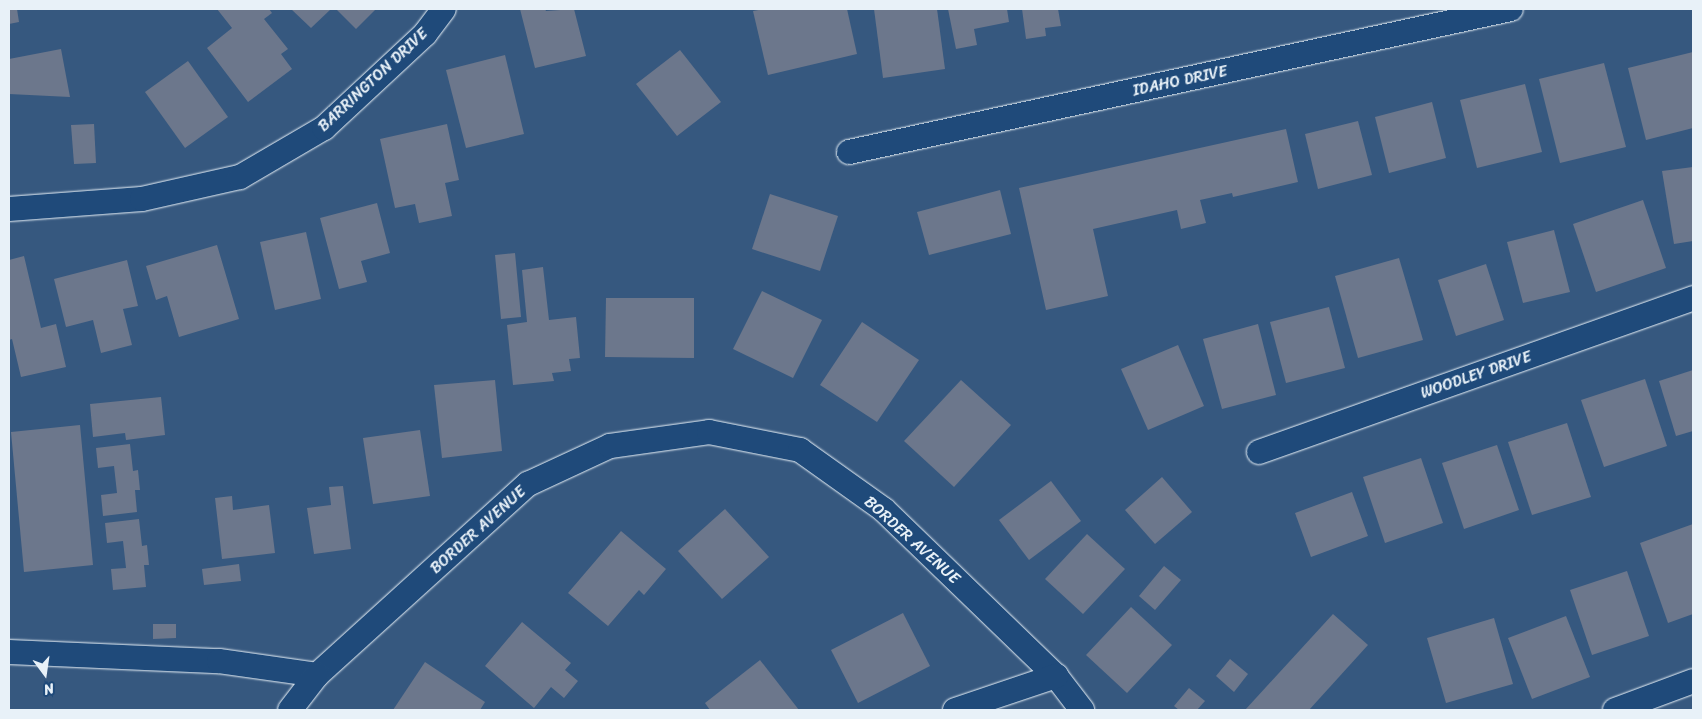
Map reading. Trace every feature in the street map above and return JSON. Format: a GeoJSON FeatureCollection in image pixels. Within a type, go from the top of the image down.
{"type":"FeatureCollection","features":[{"type":"Feature","properties":{"kind":"street","name":"BARRINGTON DRIVE"},"geometry":{"type":"LineString","coordinates":[[10,207],[142,199],[240,177],[324,128],[425,34],[444,9]]}},
{"type":"Feature","properties":{"kind":"street","name":"IDAHO DRIVE"},"geometry":{"type":"LineString","coordinates":[[849,152],[1511,9]]}},
{"type":"Feature","properties":{"kind":"street","name":"WOODLEY DRIVE"},"geometry":{"type":"LineString","coordinates":[[1259,452],[1693,298]]}},
{"type":"Feature","properties":{"kind":"street","name":"BORDER AVENUE"},"geometry":{"type":"LineString","coordinates":[[290,710],[318,675],[528,484],[610,446],[709,432],[800,450],[884,510],[1056,676],[1082,710]]}},
{"type":"Feature","properties":{"kind":"street"},"geometry":{"type":"LineString","coordinates":[[9,652],[219,661],[318,675]]}},
{"type":"Feature","properties":{"kind":"street"},"geometry":{"type":"LineString","coordinates":[[955,710],[1056,676]]}},
{"type":"Feature","properties":{"kind":"street"},"geometry":{"type":"LineString","coordinates":[[1615,710],[1693,681]]}},
{"type":"Feature","properties":{"kind":"building"},"geometry":{"type":"Polygon","coordinates":[[[9,9],[17,9],[19,22],[9,24],[9,9]]]}},
{"type":"Feature","properties":{"kind":"building"},"geometry":{"type":"Polygon","coordinates":[[[217,9],[269,9],[272,13],[264,19],[288,49],[281,54],[292,69],[248,102],[207,48],[232,28],[217,9]]]}},
{"type":"Feature","properties":{"kind":"building"},"geometry":{"type":"Polygon","coordinates":[[[291,9],[331,9],[311,28],[291,9]]]}},
{"type":"Feature","properties":{"kind":"building"},"geometry":{"type":"Polygon","coordinates":[[[336,9],[374,9],[375,10],[356,29],[336,9]]]}},
{"type":"Feature","properties":{"kind":"building"},"geometry":{"type":"Polygon","coordinates":[[[520,9],[545,9],[546,11],[574,9],[586,56],[535,68],[520,9]]]}},
{"type":"Feature","properties":{"kind":"building"},"geometry":{"type":"Polygon","coordinates":[[[764,9],[847,9],[857,54],[768,75],[753,11],[764,9]]]}},
{"type":"Feature","properties":{"kind":"building"},"geometry":{"type":"Polygon","coordinates":[[[874,9],[937,9],[945,69],[883,78],[874,9]]]}},
{"type":"Feature","properties":{"kind":"building"},"geometry":{"type":"Polygon","coordinates":[[[948,9],[1007,9],[1009,22],[974,29],[977,45],[956,49],[948,9]]]}},
{"type":"Feature","properties":{"kind":"building"},"geometry":{"type":"Polygon","coordinates":[[[1022,9],[1058,9],[1061,26],[1045,28],[1046,36],[1026,39],[1022,9]]]}},
{"type":"Feature","properties":{"kind":"building"},"geometry":{"type":"Polygon","coordinates":[[[61,49],[70,97],[9,94],[9,59],[61,49]]]}},
{"type":"Feature","properties":{"kind":"building"},"geometry":{"type":"Polygon","coordinates":[[[680,50],[721,102],[677,136],[636,84],[680,50]]]}},
{"type":"Feature","properties":{"kind":"building"},"geometry":{"type":"Polygon","coordinates":[[[1693,52],[1693,128],[1646,140],[1628,68],[1693,52]]]}},
{"type":"Feature","properties":{"kind":"building"},"geometry":{"type":"Polygon","coordinates":[[[505,55],[524,134],[466,148],[446,70],[505,55]]]}},
{"type":"Feature","properties":{"kind":"building"},"geometry":{"type":"Polygon","coordinates":[[[188,61],[228,117],[185,148],[145,92],[188,61]]]}},
{"type":"Feature","properties":{"kind":"building"},"geometry":{"type":"Polygon","coordinates":[[[1604,63],[1626,147],[1560,163],[1539,79],[1604,63]]]}},
{"type":"Feature","properties":{"kind":"building"},"geometry":{"type":"Polygon","coordinates":[[[1525,84],[1542,152],[1477,168],[1460,100],[1525,84]]]}},
{"type":"Feature","properties":{"kind":"building"},"geometry":{"type":"Polygon","coordinates":[[[1432,102],[1446,158],[1389,173],[1375,117],[1432,102]]]}},
{"type":"Feature","properties":{"kind":"building"},"geometry":{"type":"Polygon","coordinates":[[[1358,121],[1372,175],[1318,189],[1305,134],[1358,121]]]}},
{"type":"Feature","properties":{"kind":"building"},"geometry":{"type":"Polygon","coordinates":[[[94,124],[96,163],[74,164],[71,125],[94,124]]]}},
{"type":"Feature","properties":{"kind":"building"},"geometry":{"type":"Polygon","coordinates":[[[447,124],[459,180],[445,183],[452,216],[419,223],[415,204],[395,208],[380,139],[447,124]]]}},
{"type":"Feature","properties":{"kind":"building"},"geometry":{"type":"Polygon","coordinates":[[[1286,129],[1298,182],[1233,197],[1232,193],[1200,200],[1206,223],[1181,229],[1177,210],[1093,229],[1108,296],[1046,310],[1019,188],[1286,129]]]}},
{"type":"Feature","properties":{"kind":"building"},"geometry":{"type":"Polygon","coordinates":[[[1693,167],[1693,241],[1674,244],[1662,171],[1693,167]]]}},
{"type":"Feature","properties":{"kind":"building"},"geometry":{"type":"Polygon","coordinates":[[[1000,190],[1011,234],[929,255],[917,212],[1000,190]]]}},
{"type":"Feature","properties":{"kind":"building"},"geometry":{"type":"Polygon","coordinates":[[[770,194],[838,216],[820,271],[752,249],[770,194]]]}},
{"type":"Feature","properties":{"kind":"building"},"geometry":{"type":"Polygon","coordinates":[[[1643,200],[1666,268],[1596,292],[1573,224],[1643,200]]]}},
{"type":"Feature","properties":{"kind":"building"},"geometry":{"type":"Polygon","coordinates":[[[377,203],[390,253],[361,261],[367,282],[339,289],[320,218],[377,203]]]}},
{"type":"Feature","properties":{"kind":"building"},"geometry":{"type":"Polygon","coordinates":[[[1554,230],[1570,292],[1523,303],[1507,242],[1554,230]]]}},
{"type":"Feature","properties":{"kind":"building"},"geometry":{"type":"Polygon","coordinates":[[[306,232],[321,299],[275,310],[260,242],[306,232]]]}},
{"type":"Feature","properties":{"kind":"building"},"geometry":{"type":"Polygon","coordinates":[[[217,245],[239,319],[179,337],[167,296],[156,300],[146,266],[217,245]]]}},
{"type":"Feature","properties":{"kind":"building"},"geometry":{"type":"Polygon","coordinates":[[[515,253],[521,317],[501,319],[495,255],[515,253]]]}},
{"type":"Feature","properties":{"kind":"building"},"geometry":{"type":"Polygon","coordinates":[[[24,256],[41,328],[56,324],[66,367],[21,377],[12,339],[9,340],[9,260],[24,256]]]}},
{"type":"Feature","properties":{"kind":"building"},"geometry":{"type":"Polygon","coordinates":[[[1399,258],[1423,340],[1358,358],[1335,276],[1399,258]]]}},
{"type":"Feature","properties":{"kind":"building"},"geometry":{"type":"Polygon","coordinates":[[[127,260],[138,306],[123,309],[132,345],[101,353],[93,320],[66,327],[54,279],[127,260]]]}},
{"type":"Feature","properties":{"kind":"building"},"geometry":{"type":"Polygon","coordinates":[[[1486,264],[1504,320],[1456,336],[1438,280],[1486,264]]]}},
{"type":"Feature","properties":{"kind":"building"},"geometry":{"type":"Polygon","coordinates":[[[543,267],[549,320],[576,317],[580,358],[569,359],[571,371],[552,373],[554,381],[513,385],[507,325],[527,322],[522,270],[543,267]]]}},
{"type":"Feature","properties":{"kind":"building"},"geometry":{"type":"Polygon","coordinates":[[[762,291],[822,320],[793,378],[733,349],[762,291]]]}},
{"type":"Feature","properties":{"kind":"building"},"geometry":{"type":"Polygon","coordinates":[[[606,298],[694,298],[694,358],[605,357],[606,298]]]}},
{"type":"Feature","properties":{"kind":"building"},"geometry":{"type":"Polygon","coordinates":[[[1329,307],[1345,368],[1286,383],[1270,322],[1329,307]]]}},
{"type":"Feature","properties":{"kind":"building"},"geometry":{"type":"Polygon","coordinates":[[[862,322],[919,360],[877,422],[820,385],[862,322]]]}},
{"type":"Feature","properties":{"kind":"building"},"geometry":{"type":"Polygon","coordinates":[[[1258,324],[1276,395],[1222,409],[1203,339],[1258,324]]]}},
{"type":"Feature","properties":{"kind":"building"},"geometry":{"type":"Polygon","coordinates":[[[1178,345],[1204,406],[1148,430],[1121,369],[1178,345]]]}},
{"type":"Feature","properties":{"kind":"building"},"geometry":{"type":"Polygon","coordinates":[[[1693,370],[1693,431],[1676,436],[1659,381],[1693,370]]]}},
{"type":"Feature","properties":{"kind":"building"},"geometry":{"type":"Polygon","coordinates":[[[1645,379],[1667,446],[1604,467],[1581,400],[1645,379]]]}},
{"type":"Feature","properties":{"kind":"building"},"geometry":{"type":"Polygon","coordinates":[[[495,380],[502,451],[442,458],[434,385],[495,380]]]}},
{"type":"Feature","properties":{"kind":"building"},"geometry":{"type":"Polygon","coordinates":[[[961,380],[1011,425],[954,487],[904,441],[961,380]]]}},
{"type":"Feature","properties":{"kind":"building"},"geometry":{"type":"Polygon","coordinates":[[[161,397],[165,435],[126,440],[125,433],[93,437],[90,404],[161,397]]]}},
{"type":"Feature","properties":{"kind":"building"},"geometry":{"type":"Polygon","coordinates":[[[1567,423],[1591,497],[1532,515],[1508,442],[1567,423]]]}},
{"type":"Feature","properties":{"kind":"building"},"geometry":{"type":"Polygon","coordinates":[[[80,425],[93,565],[24,572],[11,432],[80,425]]]}},
{"type":"Feature","properties":{"kind":"building"},"geometry":{"type":"Polygon","coordinates":[[[420,430],[430,496],[373,504],[363,438],[420,430]]]}},
{"type":"Feature","properties":{"kind":"building"},"geometry":{"type":"Polygon","coordinates":[[[130,444],[133,471],[138,470],[140,490],[135,490],[137,512],[103,516],[101,495],[117,493],[114,466],[98,468],[96,448],[130,444]]]}},
{"type":"Feature","properties":{"kind":"building"},"geometry":{"type":"Polygon","coordinates":[[[1497,445],[1519,510],[1464,529],[1442,463],[1497,445]]]}},
{"type":"Feature","properties":{"kind":"building"},"geometry":{"type":"Polygon","coordinates":[[[1421,458],[1443,523],[1385,543],[1363,477],[1421,458]]]}},
{"type":"Feature","properties":{"kind":"building"},"geometry":{"type":"Polygon","coordinates":[[[1162,477],[1192,512],[1155,544],[1125,510],[1162,477]]]}},
{"type":"Feature","properties":{"kind":"building"},"geometry":{"type":"Polygon","coordinates":[[[1051,481],[1081,521],[1029,560],[999,520],[1051,481]]]}},
{"type":"Feature","properties":{"kind":"building"},"geometry":{"type":"Polygon","coordinates":[[[343,486],[351,549],[314,554],[307,508],[331,505],[329,487],[343,486]]]}},
{"type":"Feature","properties":{"kind":"building"},"geometry":{"type":"Polygon","coordinates":[[[1352,492],[1368,536],[1311,557],[1295,513],[1352,492]]]}},
{"type":"Feature","properties":{"kind":"building"},"geometry":{"type":"Polygon","coordinates":[[[232,496],[233,510],[269,505],[275,553],[222,559],[215,498],[232,496]]]}},
{"type":"Feature","properties":{"kind":"building"},"geometry":{"type":"Polygon","coordinates":[[[725,509],[769,557],[722,599],[678,551],[725,509]]]}},
{"type":"Feature","properties":{"kind":"building"},"geometry":{"type":"Polygon","coordinates":[[[139,519],[142,546],[147,545],[149,565],[144,565],[146,587],[113,590],[111,569],[126,568],[123,541],[107,543],[105,523],[139,519]]]}},
{"type":"Feature","properties":{"kind":"building"},"geometry":{"type":"Polygon","coordinates":[[[1693,524],[1693,614],[1668,623],[1640,543],[1693,524]]]}},
{"type":"Feature","properties":{"kind":"building"},"geometry":{"type":"Polygon","coordinates":[[[621,531],[666,569],[644,595],[639,590],[608,626],[568,593],[621,531]]]}},
{"type":"Feature","properties":{"kind":"building"},"geometry":{"type":"Polygon","coordinates":[[[1087,534],[1125,569],[1083,614],[1045,579],[1087,534]]]}},
{"type":"Feature","properties":{"kind":"building"},"geometry":{"type":"Polygon","coordinates":[[[239,564],[241,581],[204,585],[202,569],[239,564]]]}},
{"type":"Feature","properties":{"kind":"building"},"geometry":{"type":"Polygon","coordinates":[[[1164,566],[1181,580],[1155,610],[1139,596],[1164,566]]]}},
{"type":"Feature","properties":{"kind":"building"},"geometry":{"type":"Polygon","coordinates":[[[1627,571],[1649,636],[1592,655],[1570,590],[1627,571]]]}},
{"type":"Feature","properties":{"kind":"building"},"geometry":{"type":"Polygon","coordinates":[[[1131,607],[1172,645],[1127,693],[1086,655],[1131,607]]]}},
{"type":"Feature","properties":{"kind":"building"},"geometry":{"type":"Polygon","coordinates":[[[903,613],[930,666],[858,703],[831,650],[903,613]]]}},
{"type":"Feature","properties":{"kind":"building"},"geometry":{"type":"Polygon","coordinates":[[[1333,614],[1368,645],[1309,710],[1245,710],[1333,614]]]}},
{"type":"Feature","properties":{"kind":"building"},"geometry":{"type":"Polygon","coordinates":[[[1566,616],[1590,677],[1532,699],[1508,638],[1566,616]]]}},
{"type":"Feature","properties":{"kind":"building"},"geometry":{"type":"Polygon","coordinates":[[[1494,618],[1513,684],[1446,703],[1427,638],[1494,618]]]}},
{"type":"Feature","properties":{"kind":"building"},"geometry":{"type":"Polygon","coordinates":[[[522,622],[571,663],[565,670],[578,681],[564,698],[551,687],[534,708],[485,666],[522,622]]]}},
{"type":"Feature","properties":{"kind":"building"},"geometry":{"type":"Polygon","coordinates":[[[153,624],[176,624],[176,638],[153,639],[153,624]]]}},
{"type":"Feature","properties":{"kind":"building"},"geometry":{"type":"Polygon","coordinates":[[[1230,659],[1248,674],[1234,692],[1216,676],[1230,659]]]}},
{"type":"Feature","properties":{"kind":"building"},"geometry":{"type":"Polygon","coordinates":[[[760,660],[799,710],[710,710],[705,703],[760,660]]]}},
{"type":"Feature","properties":{"kind":"building"},"geometry":{"type":"Polygon","coordinates":[[[425,662],[485,702],[480,710],[393,710],[425,662]]]}},
{"type":"Feature","properties":{"kind":"building"},"geometry":{"type":"Polygon","coordinates":[[[1189,688],[1205,701],[1197,710],[1179,710],[1174,706],[1189,688]]]}}]}
